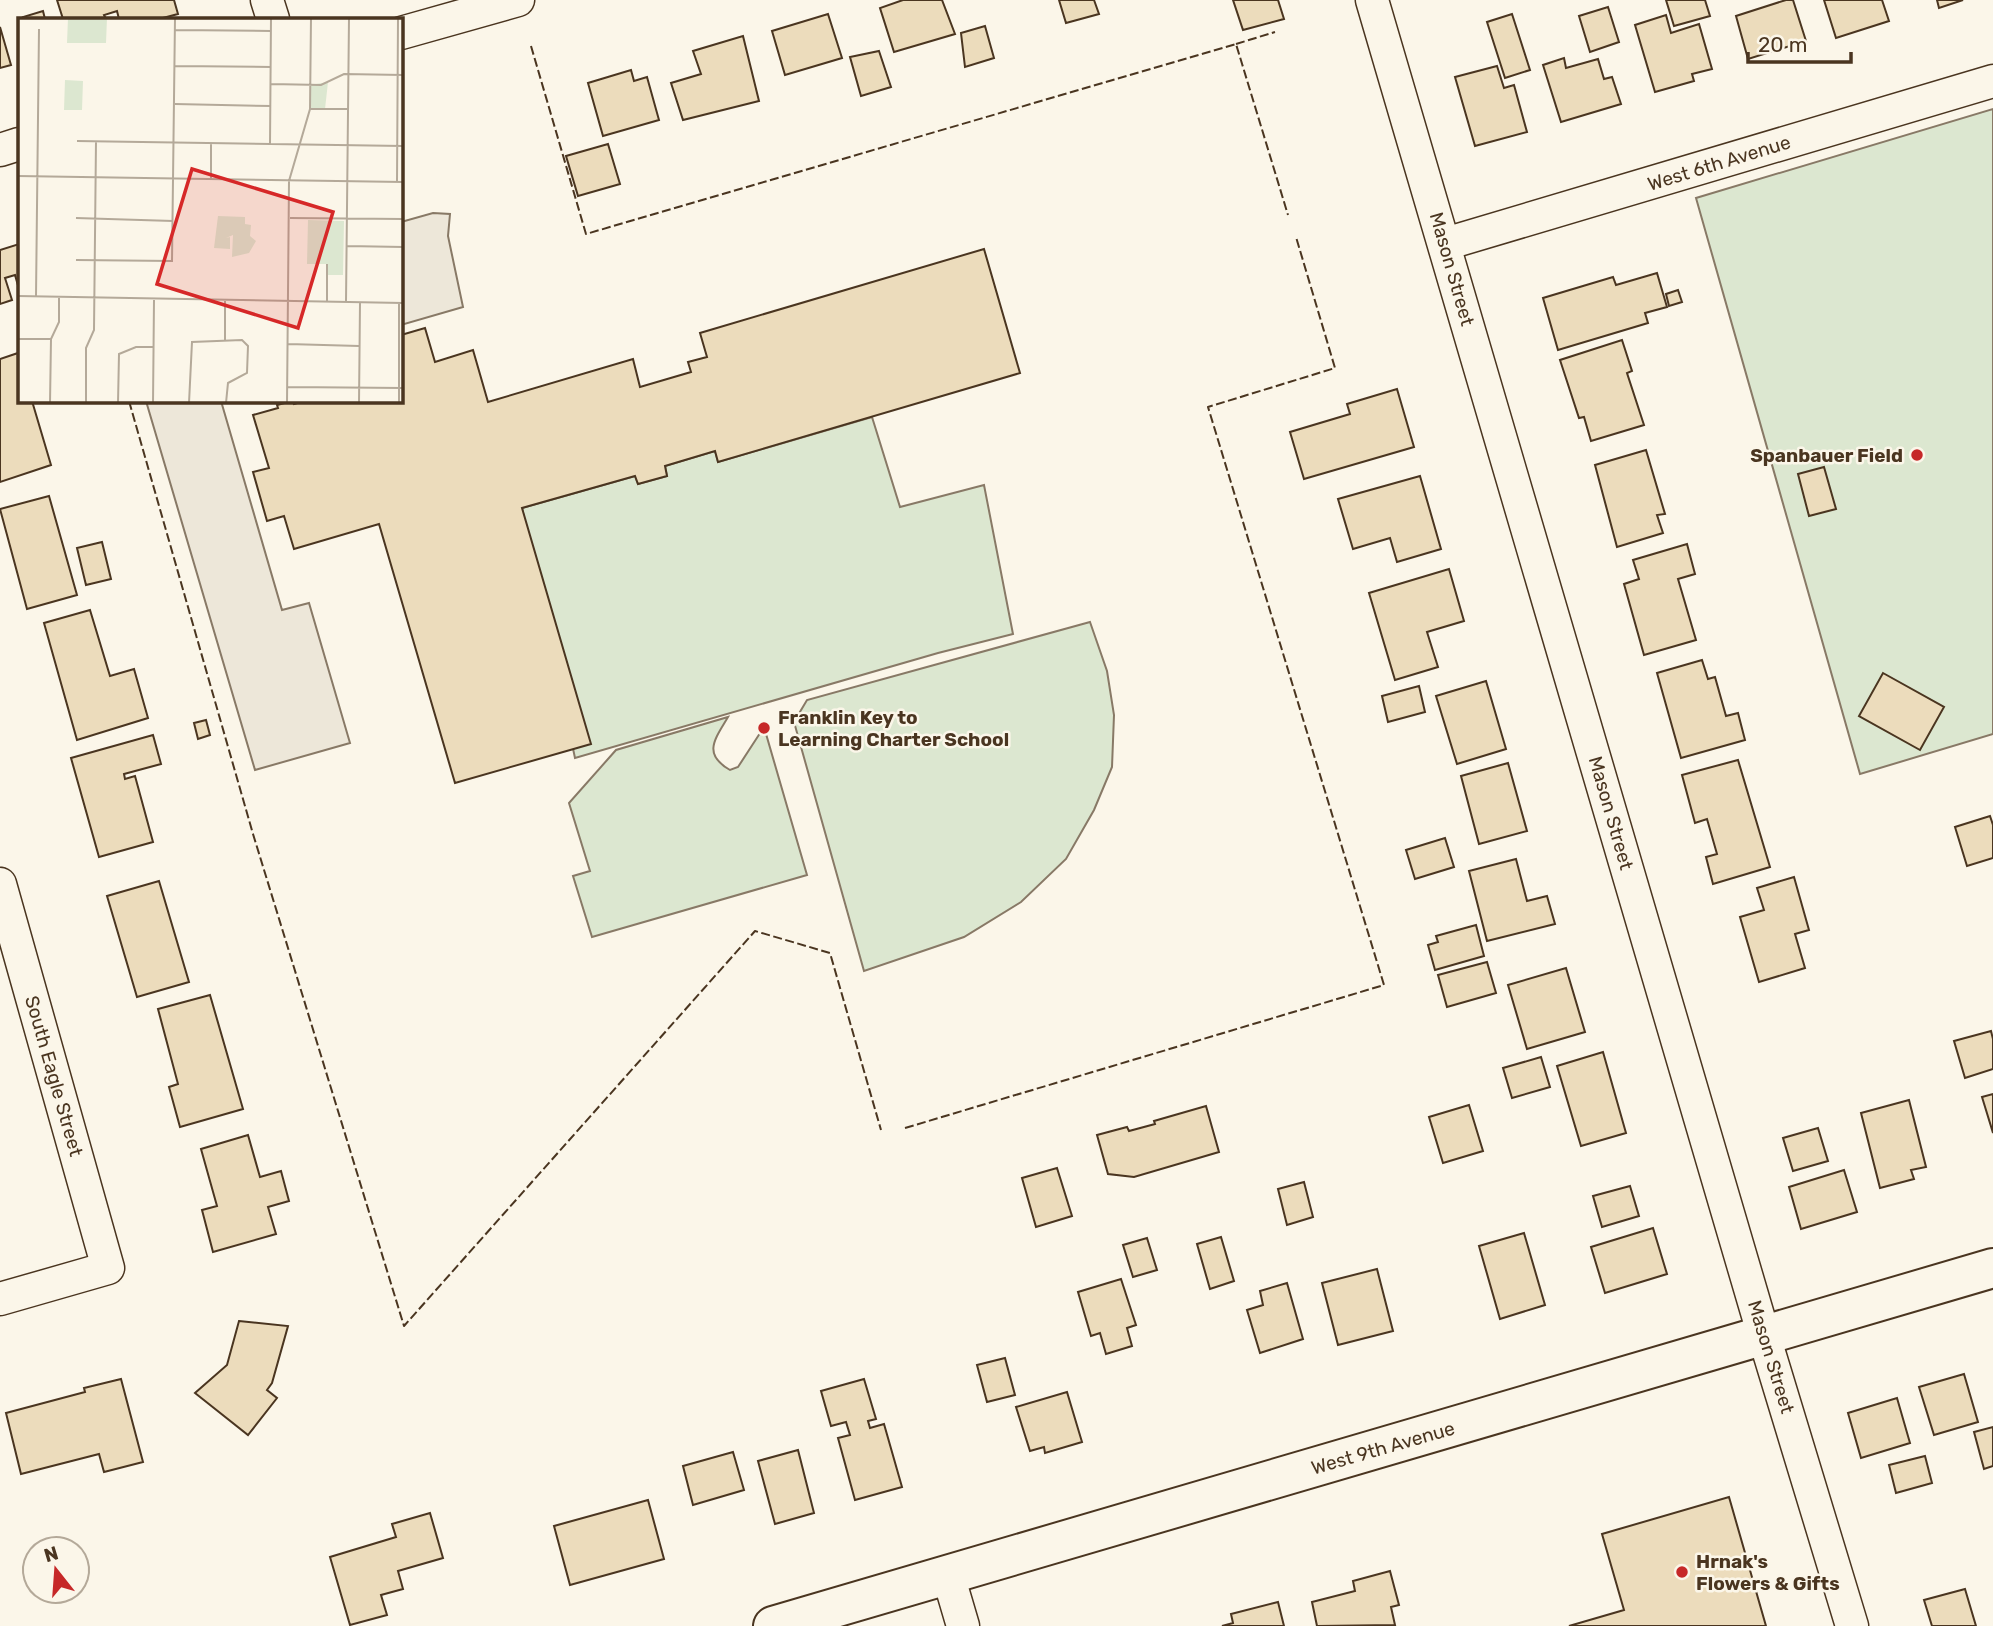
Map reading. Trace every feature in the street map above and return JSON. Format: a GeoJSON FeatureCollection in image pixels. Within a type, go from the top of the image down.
{"type":"FeatureCollection","features":[{"type":"Feature","properties":{"kind":"main road","name":"West 9th Avenue"},"geometry":{"type":"LineString","coordinates":[[773,1626],[1993,1268]]}},
{"type":"Feature","properties":{"kind":"street"},"geometry":{"type":"LineString","coordinates":[[267,0],[273,18]]}},
{"type":"Feature","properties":{"kind":"street"},"geometry":{"type":"LineString","coordinates":[[402,33],[518,0]]}},
{"type":"Feature","properties":{"kind":"street","name":"Mason Street"},"geometry":{"type":"LineString","coordinates":[[1372,0],[1764,1336],[1852,1626]]}},
{"type":"Feature","properties":{"kind":"street","name":"West 6th Avenue"},"geometry":{"type":"LineString","coordinates":[[1445,244],[1993,81]]}},
{"type":"Feature","properties":{"kind":"street"},"geometry":{"type":"LineString","coordinates":[[0,150],[18,144]]}},
{"type":"Feature","properties":{"kind":"street","name":"South Eagle Street"},"geometry":{"type":"LineString","coordinates":[[0,884],[108,1268],[0,1299]]}},
{"type":"Feature","properties":{"kind":"street"},"geometry":{"type":"LineString","coordinates":[[948,1575],[963,1626]]}},
{"type":"Feature","properties":{"kind":"green space"},"geometry":{"type":"Polygon","coordinates":[[[1993,109],[1993,734],[1860,774],[1696,198],[1993,109]]]}},
{"type":"Feature","properties":{"kind":"green space"},"geometry":{"type":"Polygon","coordinates":[[[872,417],[900,507],[984,485],[1013,634],[938,653],[575,758],[522,508],[635,476],[638,484],[667,476],[665,466],[715,451],[718,462],[872,417]]]}},
{"type":"Feature","properties":{"kind":"green space"},"geometry":{"type":"Polygon","coordinates":[[[1090,622],[1107,671],[1114,715],[1112,767],[1094,810],[1066,859],[1021,902],[964,937],[864,971],[794,722],[807,700],[1090,622]]]}},
{"type":"Feature","properties":{"kind":"green space"},"geometry":{"type":"Polygon","coordinates":[[[728,717],[716,739],[716,758],[730,770],[738,767],[764,727],[807,875],[592,937],[573,876],[590,871],[569,803],[616,750],[728,717]]]}},
{"type":"Feature","properties":{"kind":"shaded area"},"geometry":{"type":"Polygon","coordinates":[[[433,213],[450,214],[448,236],[463,307],[402,325],[402,222],[433,213]]]}},
{"type":"Feature","properties":{"kind":"shaded area"},"geometry":{"type":"Polygon","coordinates":[[[146,402],[221,402],[282,610],[309,603],[350,743],[255,770],[146,402]]]}},
{"type":"Feature","properties":{"kind":"building"},"geometry":{"type":"Polygon","coordinates":[[[57,0],[174,0],[178,14],[163,18],[119,18],[117,11],[104,15],[106,18],[63,18],[57,0]]]}},
{"type":"Feature","properties":{"kind":"building"},"geometry":{"type":"Polygon","coordinates":[[[903,0],[942,0],[955,34],[894,52],[880,8],[903,0]]]}},
{"type":"Feature","properties":{"kind":"building"},"geometry":{"type":"Polygon","coordinates":[[[1059,0],[1094,0],[1099,14],[1066,23],[1059,0]]]}},
{"type":"Feature","properties":{"kind":"building"},"geometry":{"type":"Polygon","coordinates":[[[1233,0],[1278,0],[1284,19],[1243,30],[1233,0]]]}},
{"type":"Feature","properties":{"kind":"building"},"geometry":{"type":"Polygon","coordinates":[[[1666,0],[1705,0],[1710,16],[1674,26],[1666,0]]]}},
{"type":"Feature","properties":{"kind":"building"},"geometry":{"type":"Polygon","coordinates":[[[1793,0],[1806,41],[1748,59],[1736,16],[1793,0]]]}},
{"type":"Feature","properties":{"kind":"building"},"geometry":{"type":"Polygon","coordinates":[[[1824,0],[1882,0],[1889,21],[1836,38],[1824,0]]]}},
{"type":"Feature","properties":{"kind":"building"},"geometry":{"type":"Polygon","coordinates":[[[1937,0],[1963,0],[1939,8],[1937,0]]]}},
{"type":"Feature","properties":{"kind":"building"},"geometry":{"type":"Polygon","coordinates":[[[1608,7],[1619,42],[1590,52],[1579,16],[1608,7]]]}},
{"type":"Feature","properties":{"kind":"building"},"geometry":{"type":"Polygon","coordinates":[[[43,11],[45,18],[24,18],[43,11]]]}},
{"type":"Feature","properties":{"kind":"building"},"geometry":{"type":"Polygon","coordinates":[[[828,14],[842,58],[785,75],[772,31],[828,14]]]}},
{"type":"Feature","properties":{"kind":"building"},"geometry":{"type":"Polygon","coordinates":[[[1512,14],[1530,70],[1505,78],[1487,22],[1512,14]]]}},
{"type":"Feature","properties":{"kind":"building"},"geometry":{"type":"Polygon","coordinates":[[[1666,15],[1671,33],[1699,24],[1712,69],[1692,74],[1694,81],[1655,92],[1635,25],[1666,15]]]}},
{"type":"Feature","properties":{"kind":"building"},"geometry":{"type":"Polygon","coordinates":[[[985,26],[994,58],[965,67],[961,33],[985,26]]]}},
{"type":"Feature","properties":{"kind":"building"},"geometry":{"type":"Polygon","coordinates":[[[0,27],[11,65],[0,68],[0,27]]]}},
{"type":"Feature","properties":{"kind":"building"},"geometry":{"type":"Polygon","coordinates":[[[743,36],[759,101],[683,120],[671,83],[701,74],[693,51],[743,36]]]}},
{"type":"Feature","properties":{"kind":"building"},"geometry":{"type":"Polygon","coordinates":[[[879,51],[891,87],[861,96],[850,57],[879,51]]]}},
{"type":"Feature","properties":{"kind":"building"},"geometry":{"type":"Polygon","coordinates":[[[1564,58],[1566,68],[1598,59],[1604,79],[1612,77],[1621,104],[1561,122],[1543,65],[1564,58]]]}},
{"type":"Feature","properties":{"kind":"building"},"geometry":{"type":"Polygon","coordinates":[[[1497,66],[1504,88],[1514,85],[1527,132],[1475,146],[1455,77],[1497,66]]]}},
{"type":"Feature","properties":{"kind":"building"},"geometry":{"type":"Polygon","coordinates":[[[631,70],[634,81],[647,77],[659,120],[603,136],[588,83],[631,70]]]}},
{"type":"Feature","properties":{"kind":"building"},"geometry":{"type":"Polygon","coordinates":[[[608,144],[620,184],[578,196],[566,156],[608,144]]]}},
{"type":"Feature","properties":{"kind":"building"},"geometry":{"type":"Polygon","coordinates":[[[18,244],[18,286],[15,275],[5,278],[12,300],[0,304],[0,250],[18,244]]]}},
{"type":"Feature","properties":{"kind":"building"},"geometry":{"type":"Polygon","coordinates":[[[984,249],[1020,373],[718,462],[715,451],[665,466],[667,476],[638,484],[635,476],[522,508],[591,744],[455,783],[379,524],[294,549],[284,516],[267,521],[253,472],[269,468],[253,415],[288,402],[402,402],[402,335],[425,328],[435,362],[473,350],[488,402],[633,359],[640,387],[691,372],[688,362],[707,357],[700,333],[984,249]]]}},
{"type":"Feature","properties":{"kind":"building"},"geometry":{"type":"Polygon","coordinates":[[[1657,273],[1667,307],[1645,313],[1648,323],[1558,350],[1543,298],[1613,277],[1616,285],[1657,273]]]}},
{"type":"Feature","properties":{"kind":"building"},"geometry":{"type":"Polygon","coordinates":[[[1678,290],[1682,302],[1669,306],[1666,294],[1678,290]]]}},
{"type":"Feature","properties":{"kind":"building"},"geometry":{"type":"Polygon","coordinates":[[[1622,340],[1632,371],[1627,373],[1644,425],[1591,441],[1584,417],[1579,418],[1560,360],[1622,340]]]}},
{"type":"Feature","properties":{"kind":"building"},"geometry":{"type":"Polygon","coordinates":[[[18,353],[18,402],[32,402],[51,465],[0,482],[0,359],[18,353]]]}},
{"type":"Feature","properties":{"kind":"building"},"geometry":{"type":"Polygon","coordinates":[[[1397,389],[1414,447],[1304,479],[1290,432],[1350,414],[1347,404],[1397,389]]]}},
{"type":"Feature","properties":{"kind":"building"},"geometry":{"type":"Polygon","coordinates":[[[1646,450],[1665,514],[1657,515],[1663,533],[1617,547],[1595,465],[1646,450]]]}},
{"type":"Feature","properties":{"kind":"building"},"geometry":{"type":"Polygon","coordinates":[[[1824,467],[1836,509],[1809,516],[1798,474],[1824,467]]]}},
{"type":"Feature","properties":{"kind":"building"},"geometry":{"type":"Polygon","coordinates":[[[1420,476],[1441,549],[1397,562],[1390,538],[1353,549],[1338,499],[1420,476]]]}},
{"type":"Feature","properties":{"kind":"building"},"geometry":{"type":"Polygon","coordinates":[[[49,496],[77,595],[27,609],[0,509],[49,496]]]}},
{"type":"Feature","properties":{"kind":"building"},"geometry":{"type":"Polygon","coordinates":[[[102,542],[111,579],[86,585],[77,548],[102,542]]]}},
{"type":"Feature","properties":{"kind":"building"},"geometry":{"type":"Polygon","coordinates":[[[1687,544],[1695,574],[1678,579],[1696,640],[1644,655],[1624,584],[1639,579],[1633,560],[1687,544]]]}},
{"type":"Feature","properties":{"kind":"building"},"geometry":{"type":"Polygon","coordinates":[[[1449,569],[1464,621],[1427,632],[1438,667],[1395,680],[1369,593],[1449,569]]]}},
{"type":"Feature","properties":{"kind":"building"},"geometry":{"type":"Polygon","coordinates":[[[90,610],[110,676],[134,669],[148,718],[77,740],[44,623],[90,610]]]}},
{"type":"Feature","properties":{"kind":"building"},"geometry":{"type":"Polygon","coordinates":[[[1702,660],[1708,679],[1715,677],[1726,716],[1738,713],[1745,740],[1681,758],[1657,673],[1702,660]]]}},
{"type":"Feature","properties":{"kind":"building"},"geometry":{"type":"Polygon","coordinates":[[[1883,673],[1944,707],[1920,750],[1859,716],[1883,673]]]}},
{"type":"Feature","properties":{"kind":"building"},"geometry":{"type":"Polygon","coordinates":[[[1486,681],[1506,749],[1457,764],[1436,696],[1486,681]]]}},
{"type":"Feature","properties":{"kind":"building"},"geometry":{"type":"Polygon","coordinates":[[[1419,686],[1425,712],[1388,722],[1382,696],[1419,686]]]}},
{"type":"Feature","properties":{"kind":"building"},"geometry":{"type":"Polygon","coordinates":[[[206,720],[210,735],[198,739],[194,723],[206,720]]]}},
{"type":"Feature","properties":{"kind":"building"},"geometry":{"type":"Polygon","coordinates":[[[153,735],[161,764],[124,774],[125,779],[135,776],[153,842],[99,857],[71,758],[153,735]]]}},
{"type":"Feature","properties":{"kind":"building"},"geometry":{"type":"Polygon","coordinates":[[[1738,760],[1770,867],[1713,884],[1706,857],[1717,854],[1707,819],[1695,823],[1682,775],[1738,760]]]}},
{"type":"Feature","properties":{"kind":"building"},"geometry":{"type":"Polygon","coordinates":[[[1508,763],[1527,831],[1479,844],[1461,776],[1508,763]]]}},
{"type":"Feature","properties":{"kind":"building"},"geometry":{"type":"Polygon","coordinates":[[[1990,816],[1993,825],[1993,858],[1967,866],[1955,827],[1990,816]]]}},
{"type":"Feature","properties":{"kind":"building"},"geometry":{"type":"Polygon","coordinates":[[[1445,838],[1454,867],[1415,879],[1406,850],[1445,838]]]}},
{"type":"Feature","properties":{"kind":"building"},"geometry":{"type":"Polygon","coordinates":[[[1516,859],[1527,901],[1547,896],[1555,924],[1487,941],[1469,871],[1516,859]]]}},
{"type":"Feature","properties":{"kind":"building"},"geometry":{"type":"Polygon","coordinates":[[[1794,877],[1809,930],[1795,934],[1805,968],[1759,982],[1740,917],[1764,910],[1757,888],[1794,877]]]}},
{"type":"Feature","properties":{"kind":"building"},"geometry":{"type":"Polygon","coordinates":[[[159,881],[189,982],[137,997],[107,896],[159,881]]]}},
{"type":"Feature","properties":{"kind":"building"},"geometry":{"type":"Polygon","coordinates":[[[1476,925],[1484,956],[1435,970],[1428,945],[1438,942],[1436,936],[1476,925]]]}},
{"type":"Feature","properties":{"kind":"building"},"geometry":{"type":"Polygon","coordinates":[[[1487,962],[1496,993],[1447,1007],[1438,975],[1487,962]]]}},
{"type":"Feature","properties":{"kind":"building"},"geometry":{"type":"Polygon","coordinates":[[[1566,968],[1585,1032],[1527,1049],[1508,985],[1566,968]]]}},
{"type":"Feature","properties":{"kind":"building"},"geometry":{"type":"Polygon","coordinates":[[[210,995],[243,1109],[180,1127],[169,1087],[178,1084],[158,1009],[210,995]]]}},
{"type":"Feature","properties":{"kind":"building"},"geometry":{"type":"Polygon","coordinates":[[[1991,1031],[1993,1069],[1965,1078],[1954,1041],[1991,1031]]]}},
{"type":"Feature","properties":{"kind":"building"},"geometry":{"type":"Polygon","coordinates":[[[1603,1052],[1626,1133],[1581,1146],[1557,1066],[1603,1052]]]}},
{"type":"Feature","properties":{"kind":"building"},"geometry":{"type":"Polygon","coordinates":[[[1541,1057],[1550,1087],[1512,1098],[1503,1068],[1541,1057]]]}},
{"type":"Feature","properties":{"kind":"building"},"geometry":{"type":"Polygon","coordinates":[[[1993,1094],[1993,1133],[1982,1097],[1993,1094]]]}},
{"type":"Feature","properties":{"kind":"building"},"geometry":{"type":"Polygon","coordinates":[[[1909,1100],[1926,1167],[1911,1170],[1914,1179],[1880,1188],[1861,1113],[1909,1100]]]}},
{"type":"Feature","properties":{"kind":"building"},"geometry":{"type":"Polygon","coordinates":[[[1469,1105],[1483,1151],[1443,1163],[1429,1117],[1469,1105]]]}},
{"type":"Feature","properties":{"kind":"building"},"geometry":{"type":"Polygon","coordinates":[[[1206,1106],[1219,1152],[1134,1177],[1108,1174],[1097,1135],[1127,1127],[1129,1131],[1206,1106]]]}},
{"type":"Feature","properties":{"kind":"building"},"geometry":{"type":"Polygon","coordinates":[[[1818,1128],[1828,1161],[1793,1171],[1783,1138],[1818,1128]]]}},
{"type":"Feature","properties":{"kind":"building"},"geometry":{"type":"Polygon","coordinates":[[[248,1135],[260,1177],[281,1171],[289,1201],[268,1207],[276,1234],[213,1252],[202,1210],[217,1206],[201,1149],[248,1135]]]}},
{"type":"Feature","properties":{"kind":"building"},"geometry":{"type":"Polygon","coordinates":[[[1057,1168],[1072,1216],[1036,1227],[1022,1178],[1057,1168]]]}},
{"type":"Feature","properties":{"kind":"building"},"geometry":{"type":"Polygon","coordinates":[[[1844,1170],[1857,1212],[1801,1229],[1789,1187],[1844,1170]]]}},
{"type":"Feature","properties":{"kind":"building"},"geometry":{"type":"Polygon","coordinates":[[[1304,1182],[1313,1217],[1287,1225],[1278,1189],[1304,1182]]]}},
{"type":"Feature","properties":{"kind":"building"},"geometry":{"type":"Polygon","coordinates":[[[1630,1186],[1639,1216],[1602,1227],[1593,1196],[1630,1186]]]}},
{"type":"Feature","properties":{"kind":"building"},"geometry":{"type":"Polygon","coordinates":[[[1653,1228],[1667,1274],[1605,1293],[1591,1247],[1653,1228]]]}},
{"type":"Feature","properties":{"kind":"building"},"geometry":{"type":"Polygon","coordinates":[[[1524,1233],[1545,1305],[1500,1319],[1479,1246],[1524,1233]]]}},
{"type":"Feature","properties":{"kind":"building"},"geometry":{"type":"Polygon","coordinates":[[[1221,1237],[1234,1281],[1210,1289],[1197,1244],[1221,1237]]]}},
{"type":"Feature","properties":{"kind":"building"},"geometry":{"type":"Polygon","coordinates":[[[1147,1238],[1157,1270],[1133,1277],[1123,1245],[1147,1238]]]}},
{"type":"Feature","properties":{"kind":"building"},"geometry":{"type":"Polygon","coordinates":[[[1377,1269],[1393,1331],[1338,1345],[1322,1283],[1377,1269]]]}},
{"type":"Feature","properties":{"kind":"building"},"geometry":{"type":"Polygon","coordinates":[[[1121,1279],[1136,1325],[1127,1328],[1132,1346],[1106,1354],[1100,1333],[1091,1336],[1078,1292],[1121,1279]]]}},
{"type":"Feature","properties":{"kind":"building"},"geometry":{"type":"Polygon","coordinates":[[[1287,1283],[1303,1339],[1260,1353],[1247,1310],[1263,1305],[1260,1291],[1287,1283]]]}},
{"type":"Feature","properties":{"kind":"building"},"geometry":{"type":"Polygon","coordinates":[[[239,1321],[288,1326],[272,1383],[267,1390],[277,1398],[248,1435],[195,1393],[227,1365],[239,1321]]]}},
{"type":"Feature","properties":{"kind":"building"},"geometry":{"type":"Polygon","coordinates":[[[1005,1358],[1015,1395],[987,1402],[977,1365],[1005,1358]]]}},
{"type":"Feature","properties":{"kind":"building"},"geometry":{"type":"Polygon","coordinates":[[[1964,1374],[1978,1422],[1934,1435],[1919,1387],[1964,1374]]]}},
{"type":"Feature","properties":{"kind":"building"},"geometry":{"type":"Polygon","coordinates":[[[121,1379],[143,1462],[104,1472],[99,1454],[21,1474],[6,1413],[85,1392],[84,1388],[121,1379]]]}},
{"type":"Feature","properties":{"kind":"building"},"geometry":{"type":"Polygon","coordinates":[[[864,1379],[876,1419],[868,1421],[870,1428],[884,1424],[902,1487],[855,1500],[838,1438],[850,1435],[846,1422],[831,1426],[821,1391],[864,1379]]]}},
{"type":"Feature","properties":{"kind":"building"},"geometry":{"type":"Polygon","coordinates":[[[1067,1392],[1082,1442],[1045,1453],[1044,1447],[1030,1451],[1016,1407],[1067,1392]]]}},
{"type":"Feature","properties":{"kind":"building"},"geometry":{"type":"Polygon","coordinates":[[[1897,1398],[1910,1443],[1861,1458],[1848,1413],[1897,1398]]]}},
{"type":"Feature","properties":{"kind":"building"},"geometry":{"type":"Polygon","coordinates":[[[1993,1427],[1993,1466],[1984,1469],[1974,1432],[1993,1427]]]}},
{"type":"Feature","properties":{"kind":"building"},"geometry":{"type":"Polygon","coordinates":[[[798,1450],[814,1513],[775,1524],[758,1461],[798,1450]]]}},
{"type":"Feature","properties":{"kind":"building"},"geometry":{"type":"Polygon","coordinates":[[[733,1452],[744,1490],[693,1505],[683,1466],[733,1452]]]}},
{"type":"Feature","properties":{"kind":"building"},"geometry":{"type":"Polygon","coordinates":[[[1925,1456],[1932,1483],[1896,1493],[1889,1465],[1925,1456]]]}},
{"type":"Feature","properties":{"kind":"building","name":"Hrnak's Flowers & Gifts"},"geometry":{"type":"Polygon","coordinates":[[[1729,1497],[1766,1626],[1569,1626],[1624,1610],[1602,1534],[1729,1497]]]}},
{"type":"Feature","properties":{"kind":"building"},"geometry":{"type":"Polygon","coordinates":[[[648,1500],[664,1559],[570,1585],[554,1526],[648,1500]]]}},
{"type":"Feature","properties":{"kind":"building"},"geometry":{"type":"Polygon","coordinates":[[[430,1513],[443,1558],[398,1571],[403,1589],[381,1595],[387,1615],[350,1625],[330,1557],[396,1537],[392,1524],[430,1513]]]}},
{"type":"Feature","properties":{"kind":"building"},"geometry":{"type":"Polygon","coordinates":[[[1390,1571],[1399,1605],[1391,1607],[1395,1625],[1317,1626],[1312,1602],[1355,1591],[1353,1581],[1390,1571]]]}},
{"type":"Feature","properties":{"kind":"building"},"geometry":{"type":"Polygon","coordinates":[[[1965,1589],[1976,1626],[1932,1626],[1924,1600],[1965,1589]]]}},
{"type":"Feature","properties":{"kind":"building"},"geometry":{"type":"Polygon","coordinates":[[[1278,1602],[1284,1626],[1222,1626],[1233,1623],[1231,1614],[1278,1602]]]}},
{"type":"Feature","properties":{"kind":"fence"},"geometry":{"type":"LineString","coordinates":[[1236,44],[1275,32]]}},
{"type":"Feature","properties":{"kind":"fence"},"geometry":{"type":"LineString","coordinates":[[531,46],[586,234],[1236,44],[1288,215]]}},
{"type":"Feature","properties":{"kind":"fence"},"geometry":{"type":"LineString","coordinates":[[905,1128],[1384,985],[1208,407],[1335,368],[1296,237]]}},
{"type":"Feature","properties":{"kind":"fence"},"geometry":{"type":"LineString","coordinates":[[129,402],[253,834],[404,1326],[755,931],[830,953],[881,1130]]}},
{"type":"Feature","properties":{"kind":"place","name":"Spanbauer Field"},"geometry":{"type":"Point","coordinates":[1917,455]}},
{"type":"Feature","properties":{"kind":"place","name":"Franklin Key to Learning Charter School"},"geometry":{"type":"Point","coordinates":[764,728]}},
{"type":"Feature","properties":{"kind":"place","name":"Hrnak's Flowers & Gifts"},"geometry":{"type":"Point","coordinates":[1682,1572]}}]}
